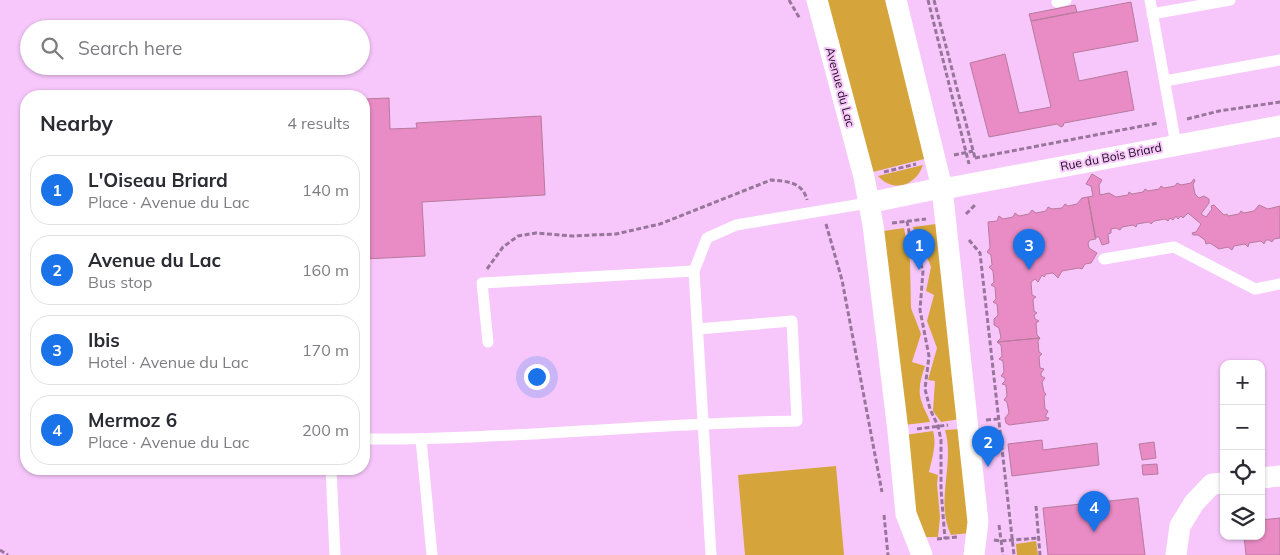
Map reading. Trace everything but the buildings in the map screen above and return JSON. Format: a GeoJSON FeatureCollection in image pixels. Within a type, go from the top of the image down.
{"type":"FeatureCollection","features":[{"type":"Feature","properties":{"kind":"street","name":"Avenue du Lac"},"geometry":{"type":"LineString","coordinates":[[817,0],[864,177],[873,225],[906,514],[922,555]]}},
{"type":"Feature","properties":{"kind":"street"},"geometry":{"type":"LineString","coordinates":[[896,0],[942,188],[978,522],[974,555]]}},
{"type":"Feature","properties":{"kind":"street","name":"Rue du Bois Briard"},"geometry":{"type":"LineString","coordinates":[[942,188],[1280,126]]}},
{"type":"Feature","properties":{"kind":"street"},"geometry":{"type":"LineString","coordinates":[[868,203],[942,188]]}},
{"type":"Feature","properties":{"kind":"street"},"geometry":{"type":"LineString","coordinates":[[1265,478],[1280,476]]}},
{"type":"Feature","properties":{"kind":"street"},"geometry":{"type":"LineString","coordinates":[[1176,555],[1180,526],[1194,503],[1212,484],[1220,483]]}},
{"type":"Feature","properties":{"kind":"lane"},"geometry":{"type":"LineString","coordinates":[[1150,0],[1176,145]]}},
{"type":"Feature","properties":{"kind":"lane"},"geometry":{"type":"LineString","coordinates":[[1152,14],[1230,0]]}},
{"type":"Feature","properties":{"kind":"lane"},"geometry":{"type":"LineString","coordinates":[[1165,81],[1280,60]]}},
{"type":"Feature","properties":{"kind":"lane"},"geometry":{"type":"LineString","coordinates":[[711,555],[694,271],[706,238],[736,225],[868,203]]}},
{"type":"Feature","properties":{"kind":"lane"},"geometry":{"type":"LineString","coordinates":[[1104,259],[1174,247],[1255,289],[1280,284]]}},
{"type":"Feature","properties":{"kind":"lane"},"geometry":{"type":"LineString","coordinates":[[488,342],[482,283],[694,271]]}},
{"type":"Feature","properties":{"kind":"lane"},"geometry":{"type":"LineString","coordinates":[[370,439],[421,439],[703,423],[797,421],[792,321],[698,329]]}},
{"type":"Feature","properties":{"kind":"lane"},"geometry":{"type":"LineString","coordinates":[[421,439],[432,555]]}},
{"type":"Feature","properties":{"kind":"lane"},"geometry":{"type":"LineString","coordinates":[[331,475],[334,555]]}},
{"type":"Feature","properties":{"kind":"path"},"geometry":{"type":"LineString","coordinates":[[873,225],[966,216],[966,213],[974,205],[985,200],[973,183],[970,173],[928,0]]}},
{"type":"Feature","properties":{"kind":"path"},"geometry":{"type":"LineString","coordinates":[[934,0],[975,158],[973,183]]}},
{"type":"Feature","properties":{"kind":"path"},"geometry":{"type":"LineString","coordinates":[[975,158],[1219,111],[1280,102]]}},
{"type":"Feature","properties":{"kind":"path"},"geometry":{"type":"LineString","coordinates":[[948,157],[973,151]]}},
{"type":"Feature","properties":{"kind":"path"},"geometry":{"type":"LineString","coordinates":[[877,174],[922,163]]}},
{"type":"Feature","properties":{"kind":"path"},"geometry":{"type":"LineString","coordinates":[[482,283],[484,272],[503,246],[518,236],[536,233],[572,236],[616,234],[660,224],[771,180],[789,182],[798,186],[806,193],[807,200],[826,222],[842,280],[882,500]]}},
{"type":"Feature","properties":{"kind":"path"},"geometry":{"type":"LineString","coordinates":[[907,221],[911,242],[918,255],[923,272],[920,310],[929,356],[925,389],[941,440],[941,490],[945,538]]}},
{"type":"Feature","properties":{"kind":"path"},"geometry":{"type":"LineString","coordinates":[[968,232],[968,240],[980,253],[1014,555]]}},
{"type":"Feature","properties":{"kind":"path"},"geometry":{"type":"LineString","coordinates":[[1036,506],[1040,555]]}},
{"type":"Feature","properties":{"kind":"path"},"geometry":{"type":"LineString","coordinates":[[884,509],[888,555]]}},
{"type":"Feature","properties":{"kind":"path"},"geometry":{"type":"LineString","coordinates":[[0,550],[8,555]]}},
{"type":"Feature","properties":{"kind":"shaded area"},"geometry":{"type":"Polygon","coordinates":[[[827,0],[885,0],[925,153],[924,159],[873,172],[827,0]]]}},
{"type":"Feature","properties":{"kind":"shaded area"},"geometry":{"type":"Polygon","coordinates":[[[923,165],[915,178],[904,185],[890,184],[878,176],[923,165]]]}},
{"type":"Feature","properties":{"kind":"shaded area"},"geometry":{"type":"Polygon","coordinates":[[[936,224],[960,419],[941,422],[933,411],[935,381],[928,380],[937,348],[927,321],[934,295],[926,291],[931,267],[926,254],[916,238],[913,227],[936,224]]]}},
{"type":"Feature","properties":{"kind":"shaded area"},"geometry":{"type":"Polygon","coordinates":[[[904,228],[910,261],[911,308],[921,334],[912,362],[925,366],[920,393],[930,422],[904,425],[883,231],[904,228]]]}},
{"type":"Feature","properties":{"kind":"shaded area"},"geometry":{"type":"Polygon","coordinates":[[[961,429],[969,533],[951,535],[945,510],[948,456],[945,430],[961,429]]]}},
{"type":"Feature","properties":{"kind":"shaded area"},"geometry":{"type":"Polygon","coordinates":[[[933,431],[933,457],[929,472],[938,475],[940,517],[938,537],[921,537],[915,514],[905,435],[933,431]]]}},
{"type":"Feature","properties":{"kind":"shaded area"},"geometry":{"type":"Polygon","coordinates":[[[836,466],[844,555],[745,555],[738,475],[836,466]]]}},
{"type":"Feature","properties":{"kind":"shaded area"},"geometry":{"type":"Polygon","coordinates":[[[1036,541],[1038,555],[1017,555],[1016,544],[1036,541]]]}},
{"type":"Feature","properties":{"kind":"place","name":"L'Oiseau Briard"},"geometry":{"type":"Point","coordinates":[919,270]}},
{"type":"Feature","properties":{"kind":"place","name":"Ibis"},"geometry":{"type":"Point","coordinates":[1029,270]}},
{"type":"Feature","properties":{"kind":"place","name":"Avenue du Lac"},"geometry":{"type":"Point","coordinates":[988,467]}},
{"type":"Feature","properties":{"kind":"place","name":"Mermoz 6"},"geometry":{"type":"Point","coordinates":[1094,532]}}]}
